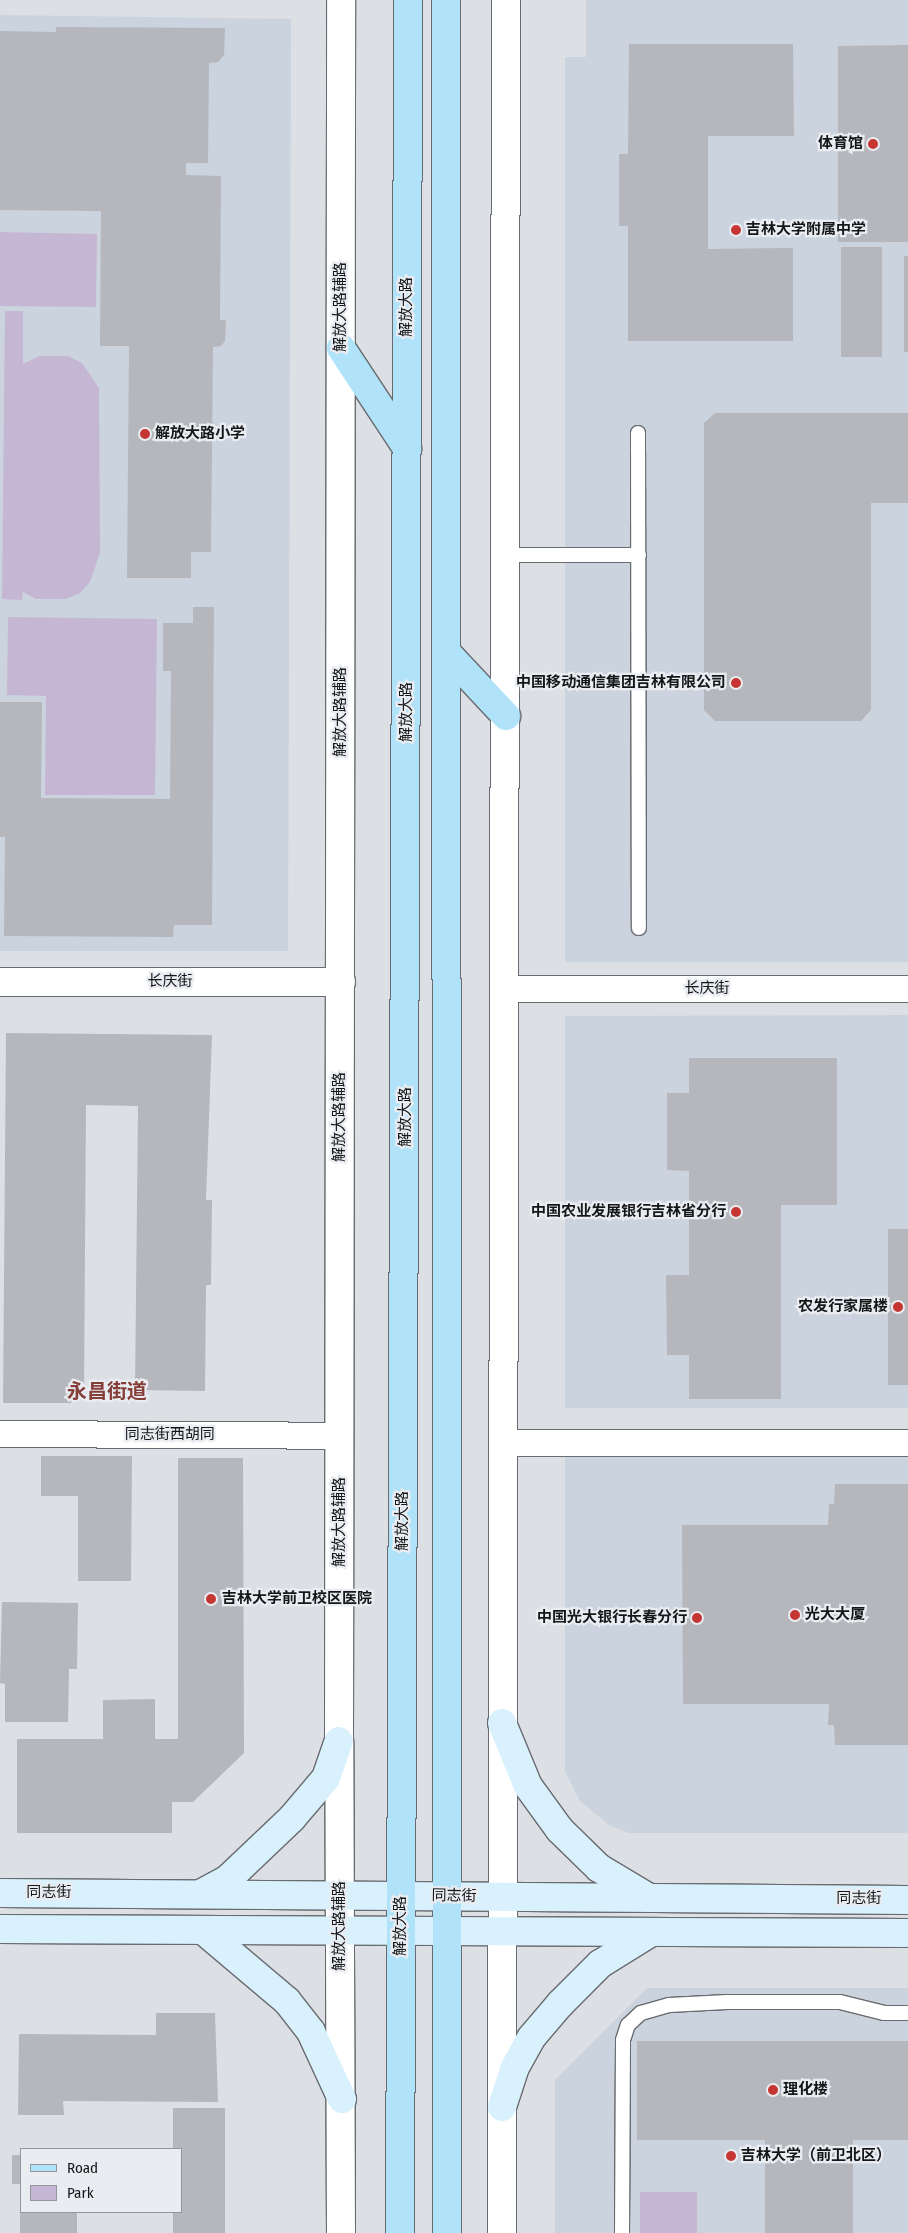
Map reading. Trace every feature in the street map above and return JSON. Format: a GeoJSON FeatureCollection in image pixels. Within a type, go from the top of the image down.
{"type":"FeatureCollection","features":[{"type":"Feature","properties":{"kind":"main road","name":"解放大路"},"geometry":{"type":"LineString","coordinates":[[400,2233],[408,0]]}},
{"type":"Feature","properties":{"kind":"main road"},"geometry":{"type":"LineString","coordinates":[[446,0],[448,654],[447,2233]]}},
{"type":"Feature","properties":{"kind":"main road"},"geometry":{"type":"LineString","coordinates":[[341,348],[407,448]]}},
{"type":"Feature","properties":{"kind":"main road"},"geometry":{"type":"LineString","coordinates":[[448,654],[506,716]]}},
{"type":"Feature","properties":{"kind":"main road"},"geometry":{"type":"LineString","coordinates":[[502,1723],[528,1786],[560,1830],[599,1868],[650,1899]]}},
{"type":"Feature","properties":{"kind":"main road"},"geometry":{"type":"LineString","coordinates":[[202,1893],[228,1879],[292,1818],[326,1778],[338,1740]]}},
{"type":"Feature","properties":{"kind":"main road","name":"同志街"},"geometry":{"type":"LineString","coordinates":[[0,1893],[202,1893],[650,1899],[908,1900]]}},
{"type":"Feature","properties":{"kind":"main road"},"geometry":{"type":"LineString","coordinates":[[0,1930],[203,1930],[502,1934],[908,1933]]}},
{"type":"Feature","properties":{"kind":"main road"},"geometry":{"type":"LineString","coordinates":[[203,1930],[287,2001],[311,2032],[342,2099]]}},
{"type":"Feature","properties":{"kind":"main road"},"geometry":{"type":"LineString","coordinates":[[502,2107],[514,2068],[531,2038],[600,1964],[648,1934]]}},
{"type":"Feature","properties":{"kind":"street","name":"解放大路辅路"},"geometry":{"type":"LineString","coordinates":[[341,2233],[342,2099],[338,1740],[342,0]]}},
{"type":"Feature","properties":{"kind":"street"},"geometry":{"type":"LineString","coordinates":[[502,2233],[502,1723],[506,989],[506,0]]}},
{"type":"Feature","properties":{"kind":"street","name":"长庆街"},"geometry":{"type":"LineString","coordinates":[[0,982],[341,982]]}},
{"type":"Feature","properties":{"kind":"street","name":"长庆街"},"geometry":{"type":"LineString","coordinates":[[506,989],[908,990]]}},
{"type":"Feature","properties":{"kind":"street","name":"同志街西胡同"},"geometry":{"type":"LineString","coordinates":[[0,1434],[340,1436]]}},
{"type":"Feature","properties":{"kind":"street"},"geometry":{"type":"LineString","coordinates":[[504,1443],[908,1443]]}},
{"type":"Feature","properties":{"kind":"lane"},"geometry":{"type":"LineString","coordinates":[[638,433],[639,928]]}},
{"type":"Feature","properties":{"kind":"lane"},"geometry":{"type":"LineString","coordinates":[[506,555],[638,555]]}},
{"type":"Feature","properties":{"kind":"lane"},"geometry":{"type":"LineString","coordinates":[[622,2233],[623,2040],[628,2025],[641,2013],[668,2005],[727,2002],[840,2002],[884,2013],[908,2013]]}},
{"type":"Feature","properties":{"kind":"shaded area"},"geometry":{"type":"Polygon","coordinates":[[[586,0],[908,0],[908,962],[565,962],[565,57],[586,57],[586,0]]]}},
{"type":"Feature","properties":{"kind":"shaded area","name":"解放大路小学"},"geometry":{"type":"Polygon","coordinates":[[[0,15],[291,19],[288,951],[0,951],[0,15]]]}},
{"type":"Feature","properties":{"kind":"shaded area","name":"中国农业发展银行吉林省分行"},"geometry":{"type":"Polygon","coordinates":[[[908,1015],[908,1408],[565,1408],[565,1016],[908,1015]]]}},
{"type":"Feature","properties":{"kind":"shaded area"},"geometry":{"type":"Polygon","coordinates":[[[565,1452],[908,1452],[908,1833],[628,1833],[609,1825],[580,1801],[565,1771],[565,1452]]]}},
{"type":"Feature","properties":{"kind":"shaded area","name":"吉林大学（前卫北区）"},"geometry":{"type":"Polygon","coordinates":[[[647,1988],[908,1988],[908,2233],[555,2233],[555,2080],[647,1988]]]}},
{"type":"Feature","properties":{"kind":"green space"},"geometry":{"type":"Polygon","coordinates":[[[0,232],[97,234],[96,307],[0,306],[0,232]]]}},
{"type":"Feature","properties":{"kind":"green space"},"geometry":{"type":"Polygon","coordinates":[[[5,311],[23,311],[23,364],[39,356],[68,356],[82,363],[99,388],[100,553],[90,582],[80,593],[66,599],[36,599],[23,592],[22,600],[2,599],[5,311]]]}},
{"type":"Feature","properties":{"kind":"green space"},"geometry":{"type":"Polygon","coordinates":[[[8,617],[157,619],[155,795],[45,795],[46,696],[7,695],[8,617]]]}},
{"type":"Feature","properties":{"kind":"green space"},"geometry":{"type":"Polygon","coordinates":[[[640,2192],[697,2192],[697,2233],[640,2233],[640,2192]]]}},
{"type":"Feature","properties":{"kind":"building"},"geometry":{"type":"Polygon","coordinates":[[[56,27],[225,28],[224,55],[218,62],[209,63],[208,163],[186,163],[186,175],[221,176],[220,320],[226,320],[225,341],[221,346],[213,347],[211,552],[191,552],[191,578],[127,578],[129,346],[100,346],[101,211],[0,210],[0,31],[56,32],[56,27]]]}},
{"type":"Feature","properties":{"kind":"building"},"geometry":{"type":"Polygon","coordinates":[[[629,44],[793,44],[794,136],[708,136],[708,249],[793,248],[793,341],[628,341],[628,226],[619,226],[619,154],[628,154],[629,44]]]}},
{"type":"Feature","properties":{"kind":"building","name":"体育馆"},"geometry":{"type":"Polygon","coordinates":[[[908,45],[908,242],[838,242],[838,46],[908,45]]]}},
{"type":"Feature","properties":{"kind":"building"},"geometry":{"type":"Polygon","coordinates":[[[841,247],[882,247],[882,357],[841,357],[841,247]]]}},
{"type":"Feature","properties":{"kind":"building"},"geometry":{"type":"Polygon","coordinates":[[[904,256],[908,256],[908,352],[904,352],[904,256]]]}},
{"type":"Feature","properties":{"kind":"building"},"geometry":{"type":"Polygon","coordinates":[[[715,413],[908,413],[908,503],[871,503],[871,710],[861,721],[715,721],[704,710],[704,423],[715,413]]]}},
{"type":"Feature","properties":{"kind":"building"},"geometry":{"type":"Polygon","coordinates":[[[193,607],[214,607],[212,925],[174,925],[173,937],[4,936],[5,837],[0,837],[0,702],[42,702],[41,798],[170,799],[171,671],[163,671],[163,623],[193,623],[193,607]]]}},
{"type":"Feature","properties":{"kind":"building"},"geometry":{"type":"Polygon","coordinates":[[[6,1033],[212,1035],[206,1200],[212,1200],[211,1285],[206,1285],[205,1391],[135,1390],[138,1106],[86,1105],[84,1395],[71,1403],[3,1403],[6,1033]]]}},
{"type":"Feature","properties":{"kind":"building"},"geometry":{"type":"Polygon","coordinates":[[[689,1058],[837,1058],[837,1205],[781,1205],[781,1399],[689,1399],[689,1355],[667,1355],[666,1275],[689,1275],[689,1171],[667,1170],[667,1093],[689,1093],[689,1058]]]}},
{"type":"Feature","properties":{"kind":"building","name":"农发行家属楼"},"geometry":{"type":"Polygon","coordinates":[[[888,1229],[908,1229],[908,1385],[888,1385],[888,1229]]]}},
{"type":"Feature","properties":{"kind":"building"},"geometry":{"type":"Polygon","coordinates":[[[41,1456],[132,1456],[131,1581],[78,1581],[78,1496],[41,1496],[41,1456]]]}},
{"type":"Feature","properties":{"kind":"building"},"geometry":{"type":"Polygon","coordinates":[[[178,1458],[243,1458],[244,1753],[193,1802],[172,1802],[172,1833],[17,1833],[17,1739],[103,1739],[103,1700],[155,1699],[155,1739],[178,1739],[178,1458]]]}},
{"type":"Feature","properties":{"kind":"building","name":"光大大厦"},"geometry":{"type":"Polygon","coordinates":[[[835,1484],[908,1484],[908,1745],[835,1745],[834,1725],[828,1725],[829,1704],[683,1704],[682,1525],[828,1525],[829,1504],[834,1504],[835,1484]]]}},
{"type":"Feature","properties":{"kind":"building"},"geometry":{"type":"Polygon","coordinates":[[[2,1602],[78,1603],[77,1669],[69,1669],[68,1722],[5,1722],[5,1684],[0,1683],[2,1602]]]}},
{"type":"Feature","properties":{"kind":"building"},"geometry":{"type":"Polygon","coordinates":[[[156,2013],[215,2013],[218,2102],[63,2101],[64,2115],[18,2115],[19,2034],[156,2035],[156,2013]]]}},
{"type":"Feature","properties":{"kind":"building","name":"理化楼"},"geometry":{"type":"Polygon","coordinates":[[[637,2041],[908,2041],[908,2140],[853,2140],[853,2233],[765,2233],[765,2140],[637,2140],[637,2041]]]}},
{"type":"Feature","properties":{"kind":"building"},"geometry":{"type":"Polygon","coordinates":[[[173,2108],[225,2108],[225,2233],[173,2233],[173,2213],[182,2213],[182,2148],[173,2148],[173,2108]]]}},
{"type":"Feature","properties":{"kind":"building"},"geometry":{"type":"Polygon","coordinates":[[[12,2155],[20,2155],[20,2184],[12,2184],[12,2155]]]}},
{"type":"Feature","properties":{"kind":"building"},"geometry":{"type":"Polygon","coordinates":[[[20,2213],[77,2213],[77,2233],[20,2233],[20,2213]]]}},
{"type":"Feature","properties":{"kind":"place","name":"体育馆"},"geometry":{"type":"Point","coordinates":[873,144]}},
{"type":"Feature","properties":{"kind":"place","name":"吉林大学附属中学"},"geometry":{"type":"Point","coordinates":[736,230]}},
{"type":"Feature","properties":{"kind":"place","name":"解放大路小学"},"geometry":{"type":"Point","coordinates":[145,434]}},
{"type":"Feature","properties":{"kind":"place","name":"中国移动通信集团吉林有限公司"},"geometry":{"type":"Point","coordinates":[736,683]}},
{"type":"Feature","properties":{"kind":"place","name":"中国农业发展银行吉林省分行"},"geometry":{"type":"Point","coordinates":[736,1212]}},
{"type":"Feature","properties":{"kind":"place","name":"农发行家属楼"},"geometry":{"type":"Point","coordinates":[898,1307]}},
{"type":"Feature","properties":{"kind":"place","name":"吉林大学前卫校区医院"},"geometry":{"type":"Point","coordinates":[211,1599]}},
{"type":"Feature","properties":{"kind":"place","name":"光大大厦"},"geometry":{"type":"Point","coordinates":[795,1615]}},
{"type":"Feature","properties":{"kind":"place","name":"中国光大银行长春分行"},"geometry":{"type":"Point","coordinates":[697,1618]}},
{"type":"Feature","properties":{"kind":"place","name":"理化楼"},"geometry":{"type":"Point","coordinates":[773,2090]}},
{"type":"Feature","properties":{"kind":"place","name":"吉林大学（前卫北区）"},"geometry":{"type":"Point","coordinates":[731,2156]}},
{"type":"Feature","properties":{"kind":"district","name":"永昌街道"},"geometry":{"type":"Point","coordinates":[107,1391]}}]}
